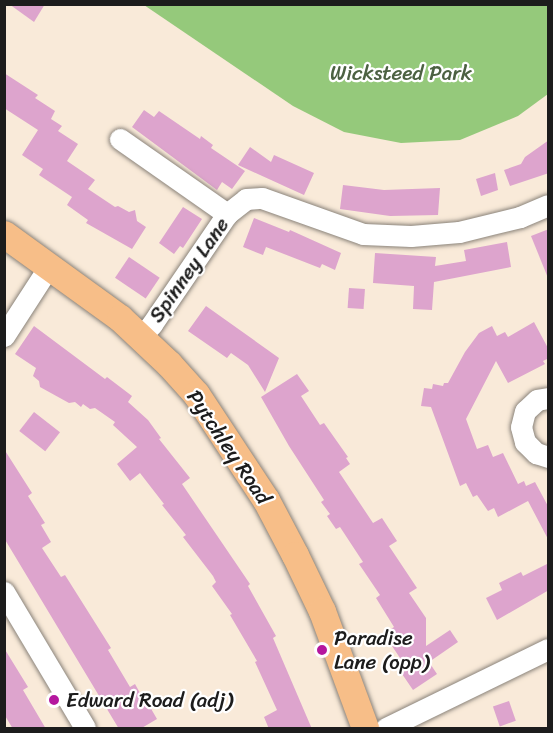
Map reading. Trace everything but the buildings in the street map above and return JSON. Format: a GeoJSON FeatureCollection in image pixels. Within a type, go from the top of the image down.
{"type":"FeatureCollection","features":[{"type":"Feature","properties":{"kind":"main road","name":"Pytchley Road"},"geometry":{"type":"LineString","coordinates":[[4,234],[50,265],[141,336],[196,394],[266,500],[322,611],[365,729]]}},
{"type":"Feature","properties":{"kind":"street"},"geometry":{"type":"LineString","coordinates":[[120,139],[227,214]]}},
{"type":"Feature","properties":{"kind":"street","name":"Spinney Lane"},"geometry":{"type":"LineString","coordinates":[[141,336],[152,324],[227,214],[246,199],[262,198],[363,234],[411,236],[459,232],[520,217],[549,205]]}},
{"type":"Feature","properties":{"kind":"street"},"geometry":{"type":"LineString","coordinates":[[4,336],[50,265]]}},
{"type":"Feature","properties":{"kind":"street"},"geometry":{"type":"LineString","coordinates":[[549,398],[537,400],[525,411],[521,427],[525,442],[536,453],[549,457]]}},
{"type":"Feature","properties":{"kind":"street"},"geometry":{"type":"LineString","coordinates":[[4,592],[85,729]]}},
{"type":"Feature","properties":{"kind":"street"},"geometry":{"type":"LineString","coordinates":[[386,729],[549,649]]}},
{"type":"Feature","properties":{"kind":"green space","name":"Wicksteed Park"},"geometry":{"type":"Polygon","coordinates":[[[144,5],[548,5],[548,94],[518,116],[460,140],[401,143],[344,132],[293,106],[144,5]]]}},
{"type":"Feature","properties":{"kind":"place","name":"Paradise Lane (opp)"},"geometry":{"type":"Point","coordinates":[322,650]}},
{"type":"Feature","properties":{"kind":"place","name":"Edward Road (adj)"},"geometry":{"type":"Point","coordinates":[54,700]}}]}
